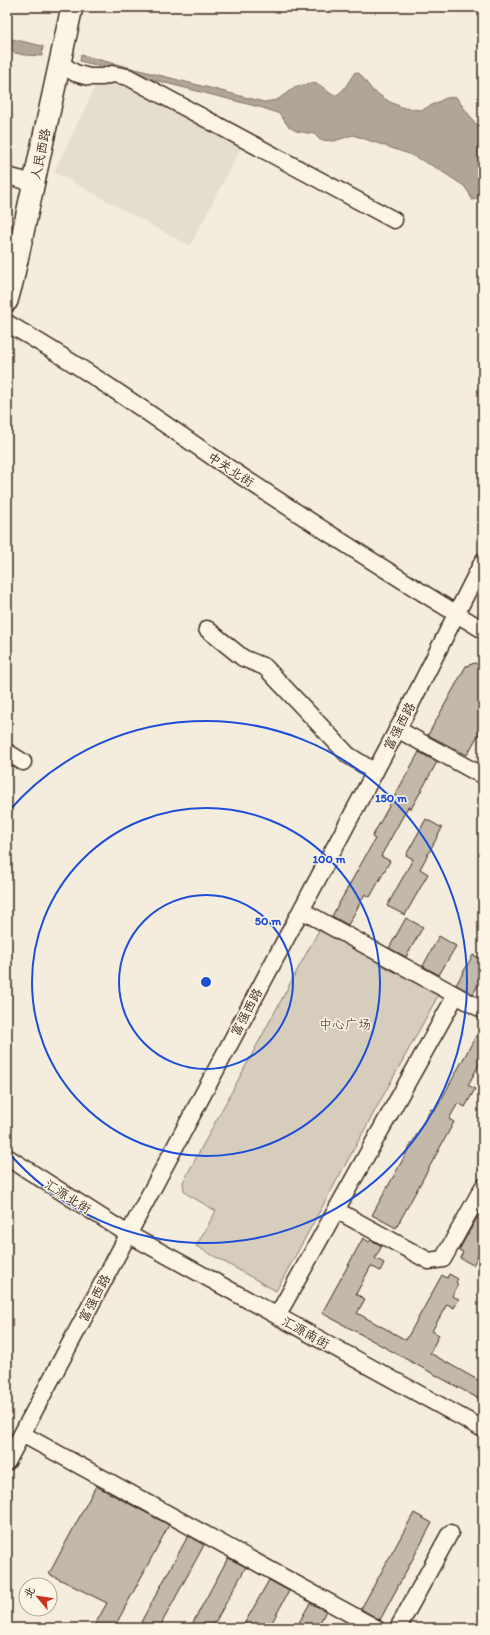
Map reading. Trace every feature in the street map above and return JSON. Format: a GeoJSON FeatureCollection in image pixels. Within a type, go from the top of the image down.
{"type":"FeatureCollection","features":[{"type":"Feature","properties":{"kind":"main road","name":"人民西路"},"geometry":{"type":"LineString","coordinates":[[7,301],[72,7]]}},
{"type":"Feature","properties":{"kind":"street"},"geometry":{"type":"LineString","coordinates":[[60,63],[75,72],[89,77],[103,77],[112,74],[128,77],[394,220]]}},
{"type":"Feature","properties":{"kind":"street"},"geometry":{"type":"LineString","coordinates":[[7,176],[34,183]]}},
{"type":"Feature","properties":{"kind":"street","name":"中关北街"},"geometry":{"type":"LineString","coordinates":[[7,323],[74,364],[227,466],[483,630]]}},
{"type":"Feature","properties":{"kind":"street","name":"富强西路"},"geometry":{"type":"LineString","coordinates":[[7,1462],[375,772],[483,561]]}},
{"type":"Feature","properties":{"kind":"street"},"geometry":{"type":"LineString","coordinates":[[207,629],[243,658],[265,667],[348,755],[375,772]]}},
{"type":"Feature","properties":{"kind":"street"},"geometry":{"type":"LineString","coordinates":[[397,729],[483,776]]}},
{"type":"Feature","properties":{"kind":"street"},"geometry":{"type":"LineString","coordinates":[[7,752],[23,762]]}},
{"type":"Feature","properties":{"kind":"street"},"geometry":{"type":"LineString","coordinates":[[301,910],[483,1010]]}},
{"type":"Feature","properties":{"kind":"street"},"geometry":{"type":"LineString","coordinates":[[277,1316],[456,995]]}},
{"type":"Feature","properties":{"kind":"street","name":"汇源北街"},"geometry":{"type":"LineString","coordinates":[[7,1157],[128,1234]]}},
{"type":"Feature","properties":{"kind":"street"},"geometry":{"type":"LineString","coordinates":[[336,1210],[429,1261],[444,1259],[483,1187]]}},
{"type":"Feature","properties":{"kind":"street","name":"汇源南街"},"geometry":{"type":"LineString","coordinates":[[128,1234],[483,1429]]}},
{"type":"Feature","properties":{"kind":"street"},"geometry":{"type":"LineString","coordinates":[[22,1434],[376,1628]]}},
{"type":"Feature","properties":{"kind":"street"},"geometry":{"type":"LineString","coordinates":[[398,1628],[450,1533]]}},
{"type":"Feature","properties":{"kind":"shaded area"},"geometry":{"type":"Polygon","coordinates":[[[7,38],[43,46],[42,56],[24,55],[7,51],[7,38]]]}},
{"type":"Feature","properties":{"kind":"shaded area"},"geometry":{"type":"Polygon","coordinates":[[[81,55],[264,102],[277,100],[295,87],[313,83],[320,85],[331,94],[337,95],[344,89],[355,72],[360,74],[372,90],[390,102],[404,108],[422,110],[446,98],[456,97],[475,123],[483,128],[483,197],[472,200],[464,186],[435,167],[409,154],[353,135],[334,141],[320,140],[314,134],[296,131],[288,126],[280,114],[263,108],[80,61],[81,55]]]}},
{"type":"Feature","properties":{"kind":"shaded area"},"geometry":{"type":"Polygon","coordinates":[[[121,80],[243,144],[190,246],[54,172],[97,83],[121,80]]]}},
{"type":"Feature","properties":{"kind":"green space","name":"中心广场"},"geometry":{"type":"Polygon","coordinates":[[[319,930],[439,994],[276,1291],[196,1246],[216,1211],[187,1194],[184,1190],[183,1182],[319,930]]]}},
{"type":"Feature","properties":{"kind":"building"},"geometry":{"type":"Polygon","coordinates":[[[475,663],[483,668],[483,726],[467,755],[428,735],[466,666],[475,663]]]}},
{"type":"Feature","properties":{"kind":"building"},"geometry":{"type":"Polygon","coordinates":[[[419,752],[437,762],[411,809],[408,807],[381,856],[390,861],[370,897],[365,894],[348,925],[332,916],[375,839],[372,837],[419,752]]]}},
{"type":"Feature","properties":{"kind":"building"},"geometry":{"type":"Polygon","coordinates":[[[426,819],[442,828],[420,869],[428,874],[405,915],[387,906],[413,859],[406,855],[426,819]]]}},
{"type":"Feature","properties":{"kind":"building"},"geometry":{"type":"Polygon","coordinates":[[[406,918],[423,927],[406,957],[389,948],[406,918]]]}},
{"type":"Feature","properties":{"kind":"building"},"geometry":{"type":"Polygon","coordinates":[[[439,936],[456,946],[439,975],[423,966],[439,936]]]}},
{"type":"Feature","properties":{"kind":"building"},"geometry":{"type":"Polygon","coordinates":[[[473,955],[483,960],[483,976],[473,994],[456,985],[473,955]]]}},
{"type":"Feature","properties":{"kind":"building"},"geometry":{"type":"Polygon","coordinates":[[[483,1023],[483,1057],[468,1085],[475,1089],[465,1107],[458,1103],[449,1119],[454,1122],[396,1228],[372,1215],[431,1109],[435,1111],[483,1023]]]}},
{"type":"Feature","properties":{"kind":"building"},"geometry":{"type":"Polygon","coordinates":[[[483,1207],[483,1246],[473,1265],[460,1258],[463,1252],[459,1250],[483,1207]]]}},
{"type":"Feature","properties":{"kind":"building"},"geometry":{"type":"Polygon","coordinates":[[[363,1238],[369,1242],[371,1240],[382,1246],[375,1258],[384,1263],[380,1271],[371,1266],[356,1294],[365,1299],[357,1313],[406,1340],[442,1275],[447,1278],[449,1274],[458,1279],[456,1282],[458,1284],[452,1296],[459,1299],[454,1308],[447,1304],[432,1331],[439,1335],[430,1353],[483,1383],[483,1401],[322,1313],[363,1238]]]}},
{"type":"Feature","properties":{"kind":"building"},"geometry":{"type":"Polygon","coordinates":[[[96,1486],[169,1525],[114,1628],[93,1628],[107,1603],[58,1578],[58,1577],[49,1574],[96,1486]]]}},
{"type":"Feature","properties":{"kind":"building"},"geometry":{"type":"Polygon","coordinates":[[[414,1513],[432,1523],[380,1620],[361,1609],[414,1513]]]}},
{"type":"Feature","properties":{"kind":"building"},"geometry":{"type":"Polygon","coordinates":[[[188,1536],[204,1545],[159,1628],[153,1628],[141,1622],[188,1536]]]}},
{"type":"Feature","properties":{"kind":"building"},"geometry":{"type":"Polygon","coordinates":[[[228,1558],[246,1567],[212,1628],[190,1628],[228,1558]]]}},
{"type":"Feature","properties":{"kind":"building"},"geometry":{"type":"Polygon","coordinates":[[[269,1580],[289,1591],[269,1628],[242,1628],[269,1580]]]}},
{"type":"Feature","properties":{"kind":"building"},"geometry":{"type":"Polygon","coordinates":[[[310,1603],[326,1611],[317,1628],[296,1628],[310,1603]]]}}]}
